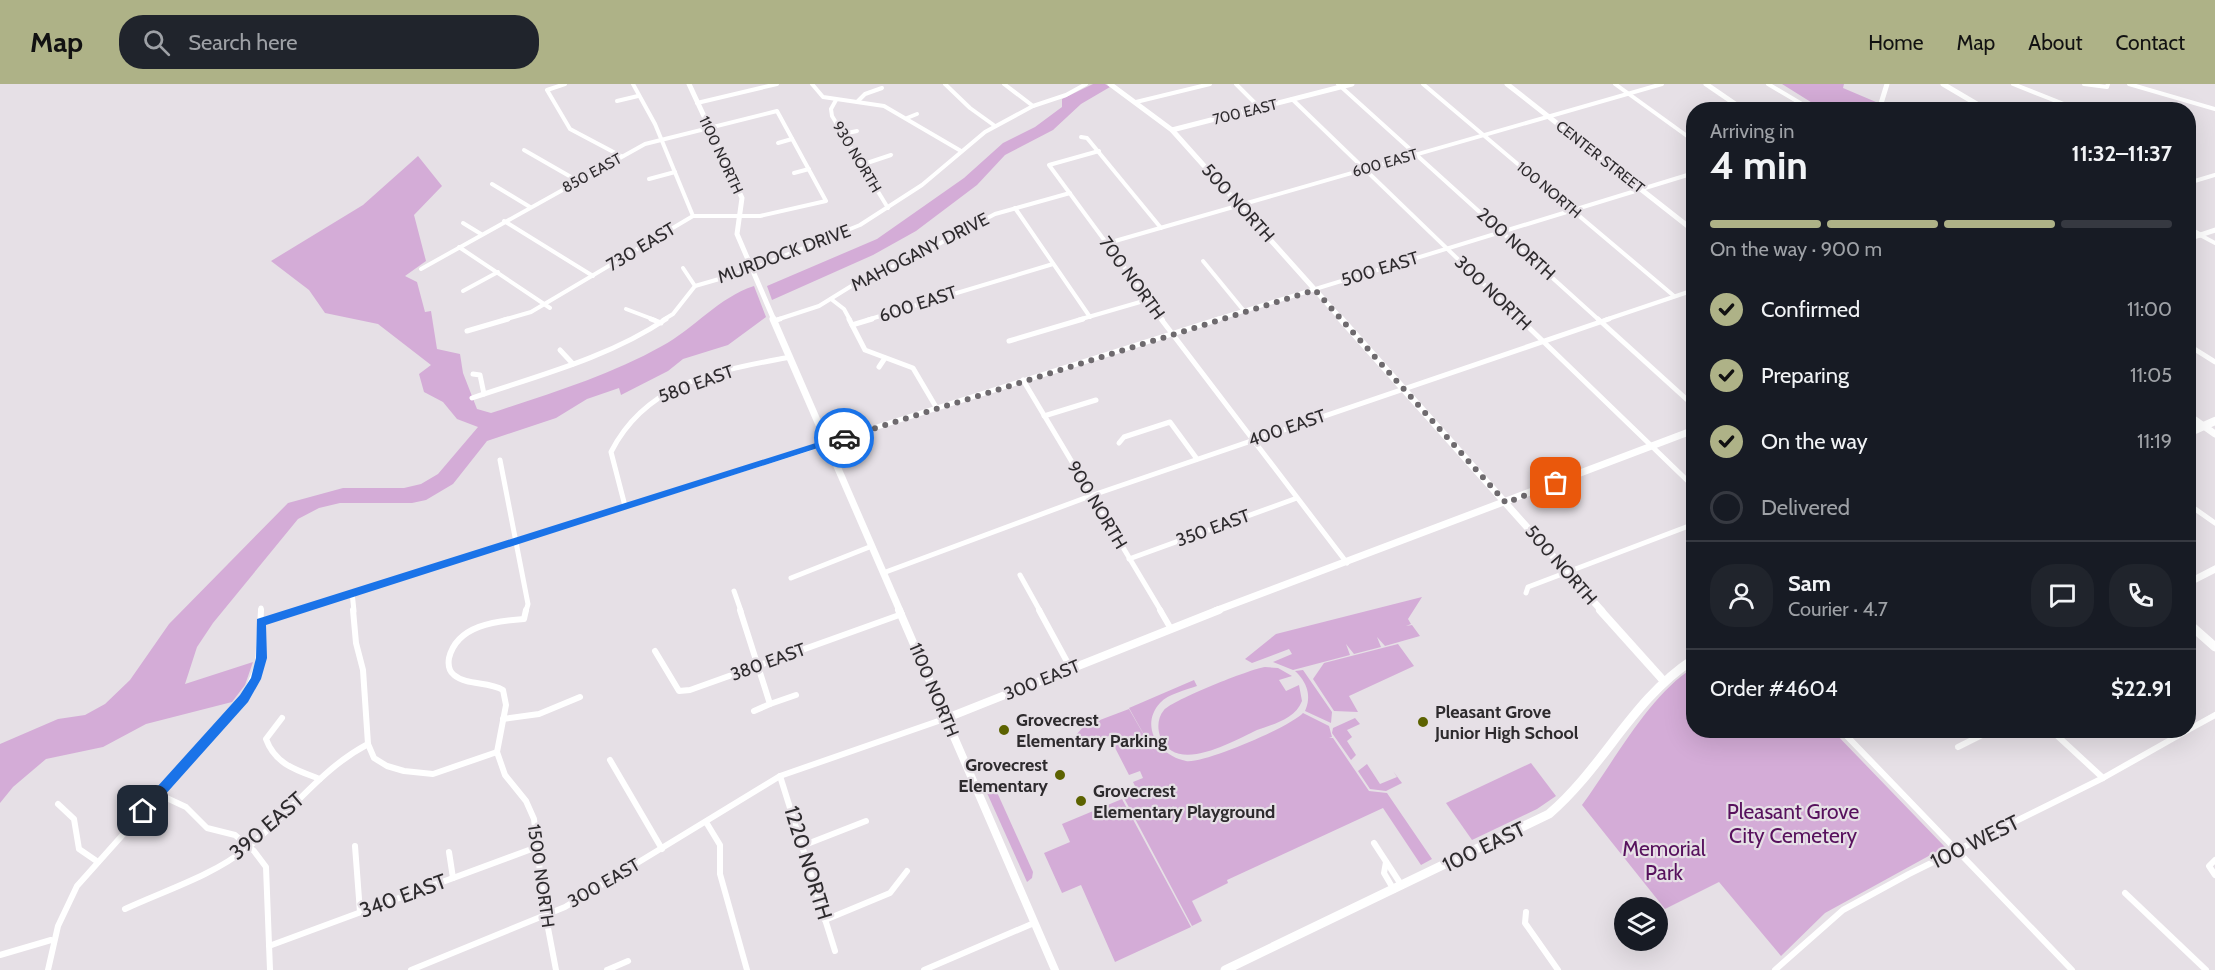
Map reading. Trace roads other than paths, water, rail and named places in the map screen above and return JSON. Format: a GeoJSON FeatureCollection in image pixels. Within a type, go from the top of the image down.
{"type":"FeatureCollection","features":[{"type":"Feature","properties":{"kind":"main road"},"geometry":{"type":"LineString","coordinates":[[2196,430],[2215,421]]}},
{"type":"Feature","properties":{"kind":"main road"},"geometry":{"type":"LineString","coordinates":[[2196,630],[2215,647]]}},
{"type":"Feature","properties":{"kind":"main road","name":"100 EAST"},"geometry":{"type":"LineString","coordinates":[[1225,970],[1520,830],[1567,801],[1579,790],[1662,679],[1686,664]]}},
{"type":"Feature","properties":{"kind":"street"},"geometry":{"type":"LineString","coordinates":[[565,84],[547,90],[570,129],[621,156]]}},
{"type":"Feature","properties":{"kind":"street"},"geometry":{"type":"LineString","coordinates":[[633,84],[661,139],[693,216]]}},
{"type":"Feature","properties":{"kind":"street","name":"1100 NORTH"},"geometry":{"type":"LineString","coordinates":[[688,84],[742,198],[741,215],[736,226],[737,234],[1055,970]]}},
{"type":"Feature","properties":{"kind":"street"},"geometry":{"type":"LineString","coordinates":[[697,103],[777,84]]}},
{"type":"Feature","properties":{"kind":"street","name":"930 NORTH"},"geometry":{"type":"LineString","coordinates":[[812,84],[820,96],[836,100],[831,113],[888,208]]}},
{"type":"Feature","properties":{"kind":"street"},"geometry":{"type":"LineString","coordinates":[[945,84],[970,108],[995,126]]}},
{"type":"Feature","properties":{"kind":"street"},"geometry":{"type":"LineString","coordinates":[[1004,84],[1033,106]]}},
{"type":"Feature","properties":{"kind":"street","name":"MURDOCK DRIVE"},"geometry":{"type":"LineString","coordinates":[[472,398],[573,364],[645,333],[674,314],[695,286],[752,269],[860,225],[922,185],[960,151],[995,126],[1033,106],[1066,95],[1086,84]]}},
{"type":"Feature","properties":{"kind":"street","name":"500 NORTH"},"geometry":{"type":"LineString","coordinates":[[1110,84],[1172,130],[1662,679]]}},
{"type":"Feature","properties":{"kind":"street"},"geometry":{"type":"LineString","coordinates":[[1136,102],[1210,84]]}},
{"type":"Feature","properties":{"kind":"street"},"geometry":{"type":"LineString","coordinates":[[1236,84],[1260,108]]}},
{"type":"Feature","properties":{"kind":"street","name":"700 EAST"},"geometry":{"type":"LineString","coordinates":[[1172,130],[1339,85],[1352,84]]}},
{"type":"Feature","properties":{"kind":"street","name":"100 NORTH"},"geometry":{"type":"LineString","coordinates":[[1423,84],[1674,296]]}},
{"type":"Feature","properties":{"kind":"street","name":"CENTER STREET"},"geometry":{"type":"LineString","coordinates":[[1507,84],[1686,225]]}},
{"type":"Feature","properties":{"kind":"street"},"geometry":{"type":"LineString","coordinates":[[1616,84],[1686,135]]}},
{"type":"Feature","properties":{"kind":"street","name":"600 EAST"},"geometry":{"type":"LineString","coordinates":[[1108,243],[1660,84]]}},
{"type":"Feature","properties":{"kind":"street"},"geometry":{"type":"LineString","coordinates":[[1706,84],[1732,102]]}},
{"type":"Feature","properties":{"kind":"street"},"geometry":{"type":"LineString","coordinates":[[1768,84],[1799,102]]}},
{"type":"Feature","properties":{"kind":"street"},"geometry":{"type":"LineString","coordinates":[[1775,84],[1785,93]]}},
{"type":"Feature","properties":{"kind":"street"},"geometry":{"type":"LineString","coordinates":[[1881,102],[1887,84]]}},
{"type":"Feature","properties":{"kind":"street"},"geometry":{"type":"LineString","coordinates":[[1943,84],[1973,102]]}},
{"type":"Feature","properties":{"kind":"street"},"geometry":{"type":"LineString","coordinates":[[2013,84],[2059,102]]}},
{"type":"Feature","properties":{"kind":"street"},"geometry":{"type":"LineString","coordinates":[[2084,84],[2096,87],[2107,87],[2108,84]]}},
{"type":"Feature","properties":{"kind":"street"},"geometry":{"type":"LineString","coordinates":[[2129,84],[2191,102]]}},
{"type":"Feature","properties":{"kind":"street","name":"200 NORTH"},"geometry":{"type":"LineString","coordinates":[[1339,85],[1686,399]]}},
{"type":"Feature","properties":{"kind":"street"},"geometry":{"type":"LineString","coordinates":[[857,102],[865,94],[882,88]]}},
{"type":"Feature","properties":{"kind":"street"},"geometry":{"type":"LineString","coordinates":[[617,101],[639,96]]}},
{"type":"Feature","properties":{"kind":"street","name":"300 NORTH"},"geometry":{"type":"LineString","coordinates":[[1292,99],[1686,479]]}},
{"type":"Feature","properties":{"kind":"street"},"geometry":{"type":"LineString","coordinates":[[836,100],[884,106],[960,151]]}},
{"type":"Feature","properties":{"kind":"street"},"geometry":{"type":"LineString","coordinates":[[2196,103],[2215,109]]}},
{"type":"Feature","properties":{"kind":"street","name":"850 EAST"},"geometry":{"type":"LineString","coordinates":[[420,270],[621,156],[661,139],[777,111],[792,139]]}},
{"type":"Feature","properties":{"kind":"street"},"geometry":{"type":"LineString","coordinates":[[907,118],[917,114]]}},
{"type":"Feature","properties":{"kind":"street"},"geometry":{"type":"LineString","coordinates":[[843,134],[857,130]]}},
{"type":"Feature","properties":{"kind":"street"},"geometry":{"type":"LineString","coordinates":[[1081,137],[1087,138],[1099,151],[1161,228]]}},
{"type":"Feature","properties":{"kind":"street"},"geometry":{"type":"LineString","coordinates":[[778,143],[792,139],[809,169],[794,173]]}},
{"type":"Feature","properties":{"kind":"street"},"geometry":{"type":"LineString","coordinates":[[524,150],[578,181]]}},
{"type":"Feature","properties":{"kind":"street","name":"700 NORTH"},"geometry":{"type":"LineString","coordinates":[[1099,151],[1049,165],[1108,243],[1147,300],[1347,563]]}},
{"type":"Feature","properties":{"kind":"street"},"geometry":{"type":"LineString","coordinates":[[861,165],[891,155]]}},
{"type":"Feature","properties":{"kind":"street","name":"730 EAST"},"geometry":{"type":"LineString","coordinates":[[467,331],[548,306],[693,216],[771,214],[826,201],[809,169]]}},
{"type":"Feature","properties":{"kind":"street"},"geometry":{"type":"LineString","coordinates":[[649,179],[675,172]]}},
{"type":"Feature","properties":{"kind":"street"},"geometry":{"type":"LineString","coordinates":[[2196,181],[2215,175]]}},
{"type":"Feature","properties":{"kind":"street","name":"500 EAST"},"geometry":{"type":"LineString","coordinates":[[261,622],[936,407],[1686,176]]}},
{"type":"Feature","properties":{"kind":"street"},"geometry":{"type":"LineString","coordinates":[[492,184],[530,207]]}},
{"type":"Feature","properties":{"kind":"street","name":"MAHOGANY DRIVE"},"geometry":{"type":"LineString","coordinates":[[774,321],[831,299],[853,285],[920,254],[968,227],[1015,208],[1070,193]]}},
{"type":"Feature","properties":{"kind":"street"},"geometry":{"type":"LineString","coordinates":[[1015,208],[1090,317]]}},
{"type":"Feature","properties":{"kind":"street"},"geometry":{"type":"LineString","coordinates":[[504,221],[593,276]]}},
{"type":"Feature","properties":{"kind":"street"},"geometry":{"type":"LineString","coordinates":[[463,223],[482,234]]}},
{"type":"Feature","properties":{"kind":"street"},"geometry":{"type":"LineString","coordinates":[[2196,236],[2215,230]]}},
{"type":"Feature","properties":{"kind":"street"},"geometry":{"type":"LineString","coordinates":[[2196,233],[2215,243]]}},
{"type":"Feature","properties":{"kind":"street"},"geometry":{"type":"LineString","coordinates":[[459,247],[548,306]]}},
{"type":"Feature","properties":{"kind":"street"},"geometry":{"type":"LineString","coordinates":[[1203,261],[1244,311]]}},
{"type":"Feature","properties":{"kind":"street","name":"600 EAST"},"geometry":{"type":"LineString","coordinates":[[852,325],[1053,264]]}},
{"type":"Feature","properties":{"kind":"street"},"geometry":{"type":"LineString","coordinates":[[683,268],[695,286]]}},
{"type":"Feature","properties":{"kind":"street"},"geometry":{"type":"LineString","coordinates":[[462,291],[498,272]]}},
{"type":"Feature","properties":{"kind":"street","name":"400 EAST"},"geometry":{"type":"LineString","coordinates":[[883,573],[1093,495],[1686,292]]}},
{"type":"Feature","properties":{"kind":"street"},"geometry":{"type":"LineString","coordinates":[[831,299],[844,309],[865,350],[898,361],[915,370],[936,407]]}},
{"type":"Feature","properties":{"kind":"street"},"geometry":{"type":"LineString","coordinates":[[1009,341],[1147,300]]}},
{"type":"Feature","properties":{"kind":"street"},"geometry":{"type":"LineString","coordinates":[[626,309],[661,323]]}},
{"type":"Feature","properties":{"kind":"street"},"geometry":{"type":"LineString","coordinates":[[560,350],[573,364]]}},
{"type":"Feature","properties":{"kind":"street"},"geometry":{"type":"LineString","coordinates":[[2196,350],[2215,362]]}},
{"type":"Feature","properties":{"kind":"street"},"geometry":{"type":"LineString","coordinates":[[898,361],[903,355]]}},
{"type":"Feature","properties":{"kind":"street","name":"580 EAST"},"geometry":{"type":"LineString","coordinates":[[625,506],[611,452],[619,436],[649,402],[663,394],[728,371],[790,357]]}},
{"type":"Feature","properties":{"kind":"street"},"geometry":{"type":"LineString","coordinates":[[879,367],[885,358]]}},
{"type":"Feature","properties":{"kind":"street"},"geometry":{"type":"LineString","coordinates":[[474,374],[480,375],[484,394]]}},
{"type":"Feature","properties":{"kind":"street","name":"900 NORTH"},"geometry":{"type":"LineString","coordinates":[[1023,381],[1171,629]]}},
{"type":"Feature","properties":{"kind":"street"},"geometry":{"type":"LineString","coordinates":[[1044,416],[1096,400]]}},
{"type":"Feature","properties":{"kind":"street"},"geometry":{"type":"LineString","coordinates":[[2196,420],[2215,434]]}},
{"type":"Feature","properties":{"kind":"street"},"geometry":{"type":"LineString","coordinates":[[1119,443],[1124,437],[1170,422],[1197,459]]}},
{"type":"Feature","properties":{"kind":"street","name":"300 EAST"},"geometry":{"type":"LineString","coordinates":[[411,970],[545,916],[662,849],[780,776],[947,718],[1171,629],[1686,433]]}},
{"type":"Feature","properties":{"kind":"street"},"geometry":{"type":"LineString","coordinates":[[352,592],[356,643],[363,670],[368,744],[374,758],[387,766],[418,774],[443,772],[497,752],[506,705],[503,690],[492,682],[463,680],[455,676],[450,670],[450,653],[462,637],[480,626],[524,619],[528,604],[500,460]]}},
{"type":"Feature","properties":{"kind":"street","name":"350 EAST"},"geometry":{"type":"LineString","coordinates":[[1129,559],[1297,498]]}},
{"type":"Feature","properties":{"kind":"street"},"geometry":{"type":"LineString","coordinates":[[2196,510],[2215,523]]}},
{"type":"Feature","properties":{"kind":"street"},"geometry":{"type":"LineString","coordinates":[[1526,593],[1528,587],[1686,527]]}},
{"type":"Feature","properties":{"kind":"street"},"geometry":{"type":"LineString","coordinates":[[791,578],[872,546]]}},
{"type":"Feature","properties":{"kind":"street"},"geometry":{"type":"LineString","coordinates":[[2196,579],[2215,569]]}},
{"type":"Feature","properties":{"kind":"street"},"geometry":{"type":"LineString","coordinates":[[1020,575],[1071,669]]}},
{"type":"Feature","properties":{"kind":"street"},"geometry":{"type":"LineString","coordinates":[[734,591],[770,704]]}},
{"type":"Feature","properties":{"kind":"street"},"geometry":{"type":"LineString","coordinates":[[48,970],[51,940],[60,916],[77,886],[244,699],[256,679],[261,658],[261,608]]}},
{"type":"Feature","properties":{"kind":"street","name":"380 EAST"},"geometry":{"type":"LineString","coordinates":[[654,651],[679,691],[690,690],[902,614]]}},
{"type":"Feature","properties":{"kind":"street"},"geometry":{"type":"LineString","coordinates":[[754,711],[796,695]]}},
{"type":"Feature","properties":{"kind":"street"},"geometry":{"type":"LineString","coordinates":[[503,719],[539,714],[580,697]]}},
{"type":"Feature","properties":{"kind":"street","name":"100 WEST"},"geometry":{"type":"LineString","coordinates":[[2196,725],[2215,715]]}},
{"type":"Feature","properties":{"kind":"street"},"geometry":{"type":"LineString","coordinates":[[282,718],[266,739],[269,750],[277,761],[320,779]]}},
{"type":"Feature","properties":{"kind":"street"},"geometry":{"type":"LineString","coordinates":[[1851,738],[1957,852],[2072,970]]}},
{"type":"Feature","properties":{"kind":"street"},"geometry":{"type":"LineString","coordinates":[[1958,747],[1976,738]]}},
{"type":"Feature","properties":{"kind":"street"},"geometry":{"type":"LineString","coordinates":[[2060,738],[2103,778]]}},
{"type":"Feature","properties":{"kind":"street","name":"100 WEST"},"geometry":{"type":"LineString","coordinates":[[1775,970],[1835,916],[1909,874],[2103,778],[2173,738]]}},
{"type":"Feature","properties":{"kind":"street","name":"390 EAST"},"geometry":{"type":"LineString","coordinates":[[125,909],[214,868],[248,847],[343,758],[368,744]]}},
{"type":"Feature","properties":{"kind":"street","name":"1500 NORTH"},"geometry":{"type":"LineString","coordinates":[[497,752],[505,775],[526,801],[534,819],[545,916],[556,970]]}},
{"type":"Feature","properties":{"kind":"street"},"geometry":{"type":"LineString","coordinates":[[610,760],[662,849]]}},
{"type":"Feature","properties":{"kind":"street","name":"1220 NORTH"},"geometry":{"type":"LineString","coordinates":[[780,776],[835,951]]}},
{"type":"Feature","properties":{"kind":"street"},"geometry":{"type":"LineString","coordinates":[[158,794],[186,807],[207,828],[235,835],[266,867],[270,970]]}},
{"type":"Feature","properties":{"kind":"street"},"geometry":{"type":"LineString","coordinates":[[58,804],[74,819],[79,849],[98,862]]}},
{"type":"Feature","properties":{"kind":"street"},"geometry":{"type":"LineString","coordinates":[[802,846],[866,821]]}},
{"type":"Feature","properties":{"kind":"street"},"geometry":{"type":"LineString","coordinates":[[706,822],[720,844],[720,874],[747,970]]}},
{"type":"Feature","properties":{"kind":"street"},"geometry":{"type":"LineString","coordinates":[[1374,843],[1386,862],[1384,873],[1398,888]]}},
{"type":"Feature","properties":{"kind":"street"},"geometry":{"type":"LineString","coordinates":[[355,846],[360,912]]}},
{"type":"Feature","properties":{"kind":"street","name":"340 EAST"},"geometry":{"type":"LineString","coordinates":[[269,946],[537,847]]}},
{"type":"Feature","properties":{"kind":"street"},"geometry":{"type":"LineString","coordinates":[[449,852],[453,878]]}},
{"type":"Feature","properties":{"kind":"street"},"geometry":{"type":"LineString","coordinates":[[2215,860],[2210,866],[2215,875]]}},
{"type":"Feature","properties":{"kind":"street"},"geometry":{"type":"LineString","coordinates":[[825,920],[890,893],[907,871]]}},
{"type":"Feature","properties":{"kind":"street"},"geometry":{"type":"LineString","coordinates":[[2125,893],[2206,970]]}},
{"type":"Feature","properties":{"kind":"street"},"geometry":{"type":"LineString","coordinates":[[1526,912],[1524,923],[1558,970]]}},
{"type":"Feature","properties":{"kind":"street"},"geometry":{"type":"LineString","coordinates":[[924,970],[1034,924]]}},
{"type":"Feature","properties":{"kind":"street"},"geometry":{"type":"LineString","coordinates":[[0,955],[51,940]]}},
{"type":"Feature","properties":{"kind":"street"},"geometry":{"type":"LineString","coordinates":[[607,970],[628,961]]}},
{"type":"Feature","properties":{"kind":"place","name":"Pleasant Grove Junior High School"},"geometry":{"type":"Point","coordinates":[1423,722]}},
{"type":"Feature","properties":{"kind":"place","name":"Grovecrest Elementary Parking"},"geometry":{"type":"Point","coordinates":[1004,730]}},
{"type":"Feature","properties":{"kind":"place","name":"Grovecrest Elementary"},"geometry":{"type":"Point","coordinates":[1060,775]}},
{"type":"Feature","properties":{"kind":"place","name":"Grovecrest Elementary Playground"},"geometry":{"type":"Point","coordinates":[1081,801]}},
{"type":"Feature","properties":{"kind":"park label","name":"Pleasant Grove City Cemetery"},"geometry":{"type":"Point","coordinates":[1793,824]}},
{"type":"Feature","properties":{"kind":"park label","name":"Memorial Park"},"geometry":{"type":"Point","coordinates":[1664,861]}}]}
